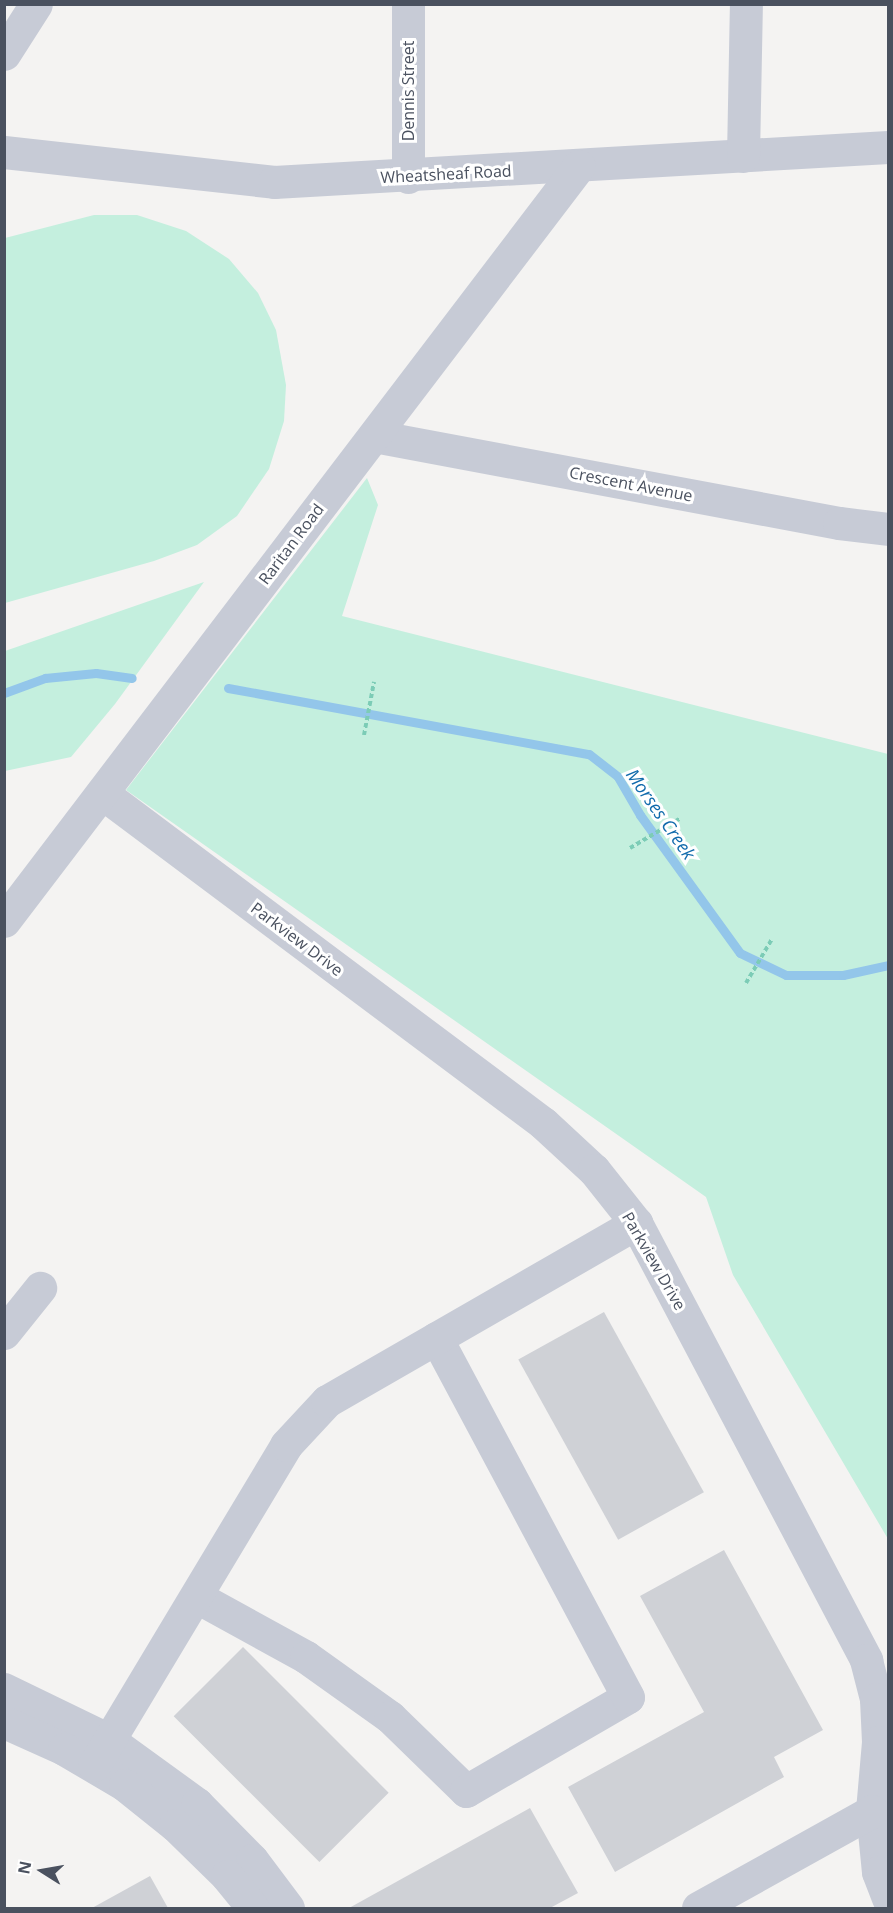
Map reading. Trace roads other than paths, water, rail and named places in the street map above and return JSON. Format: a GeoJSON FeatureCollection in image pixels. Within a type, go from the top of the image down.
{"type":"FeatureCollection","features":[{"type":"Feature","properties":{"kind":"street"},"geometry":{"type":"LineString","coordinates":[[4,54],[36,4]]}},
{"type":"Feature","properties":{"kind":"street","name":"Dennis Street"},"geometry":{"type":"LineString","coordinates":[[408,4],[408,177]]}},
{"type":"Feature","properties":{"kind":"street"},"geometry":{"type":"LineString","coordinates":[[743,156],[746,4]]}},
{"type":"Feature","properties":{"kind":"street","name":"Wheatsheaf Road"},"geometry":{"type":"LineString","coordinates":[[4,152],[274,182],[408,177],[888,147]]}},
{"type":"Feature","properties":{"kind":"street","name":"Raritan Road"},"geometry":{"type":"LineString","coordinates":[[4,921],[579,166]]}},
{"type":"Feature","properties":{"kind":"street","name":"Crescent Avenue"},"geometry":{"type":"LineString","coordinates":[[374,436],[839,523],[888,529]]}},
{"type":"Feature","properties":{"kind":"street","name":"Parkview Drive"},"geometry":{"type":"LineString","coordinates":[[102,793],[543,1123],[594,1170],[636,1223],[866,1660],[876,1699],[878,1742],[872,1810],[878,1872],[888,1898]]}},
{"type":"Feature","properties":{"kind":"street"},"geometry":{"type":"LineString","coordinates":[[102,1753],[292,1438],[327,1401],[636,1223]]}},
{"type":"Feature","properties":{"kind":"street"},"geometry":{"type":"LineString","coordinates":[[4,1333],[40,1288]]}},
{"type":"Feature","properties":{"kind":"street"},"geometry":{"type":"LineString","coordinates":[[197,1597],[306,1657],[390,1717],[466,1791],[628,1697],[436,1338]]}},
{"type":"Feature","properties":{"kind":"street"},"geometry":{"type":"LineString","coordinates":[[4,1689],[102,1753],[197,1804],[252,1860],[288,1908]]}},
{"type":"Feature","properties":{"kind":"street"},"geometry":{"type":"LineString","coordinates":[[4,1722],[102,1753],[227,1876],[253,1908]]}},
{"type":"Feature","properties":{"kind":"street"},"geometry":{"type":"LineString","coordinates":[[698,1908],[872,1810]]}},
{"type":"Feature","properties":{"kind":"waterway","name":"Morses Creek"},"geometry":{"type":"LineString","coordinates":[[4,693],[45,678],[96,673],[132,678]]}},
{"type":"Feature","properties":{"kind":"waterway","name":"Morses Creek"},"geometry":{"type":"LineString","coordinates":[[228,688],[589,754],[618,777],[640,815],[740,953],[786,975],[843,975],[888,965]]}}]}
